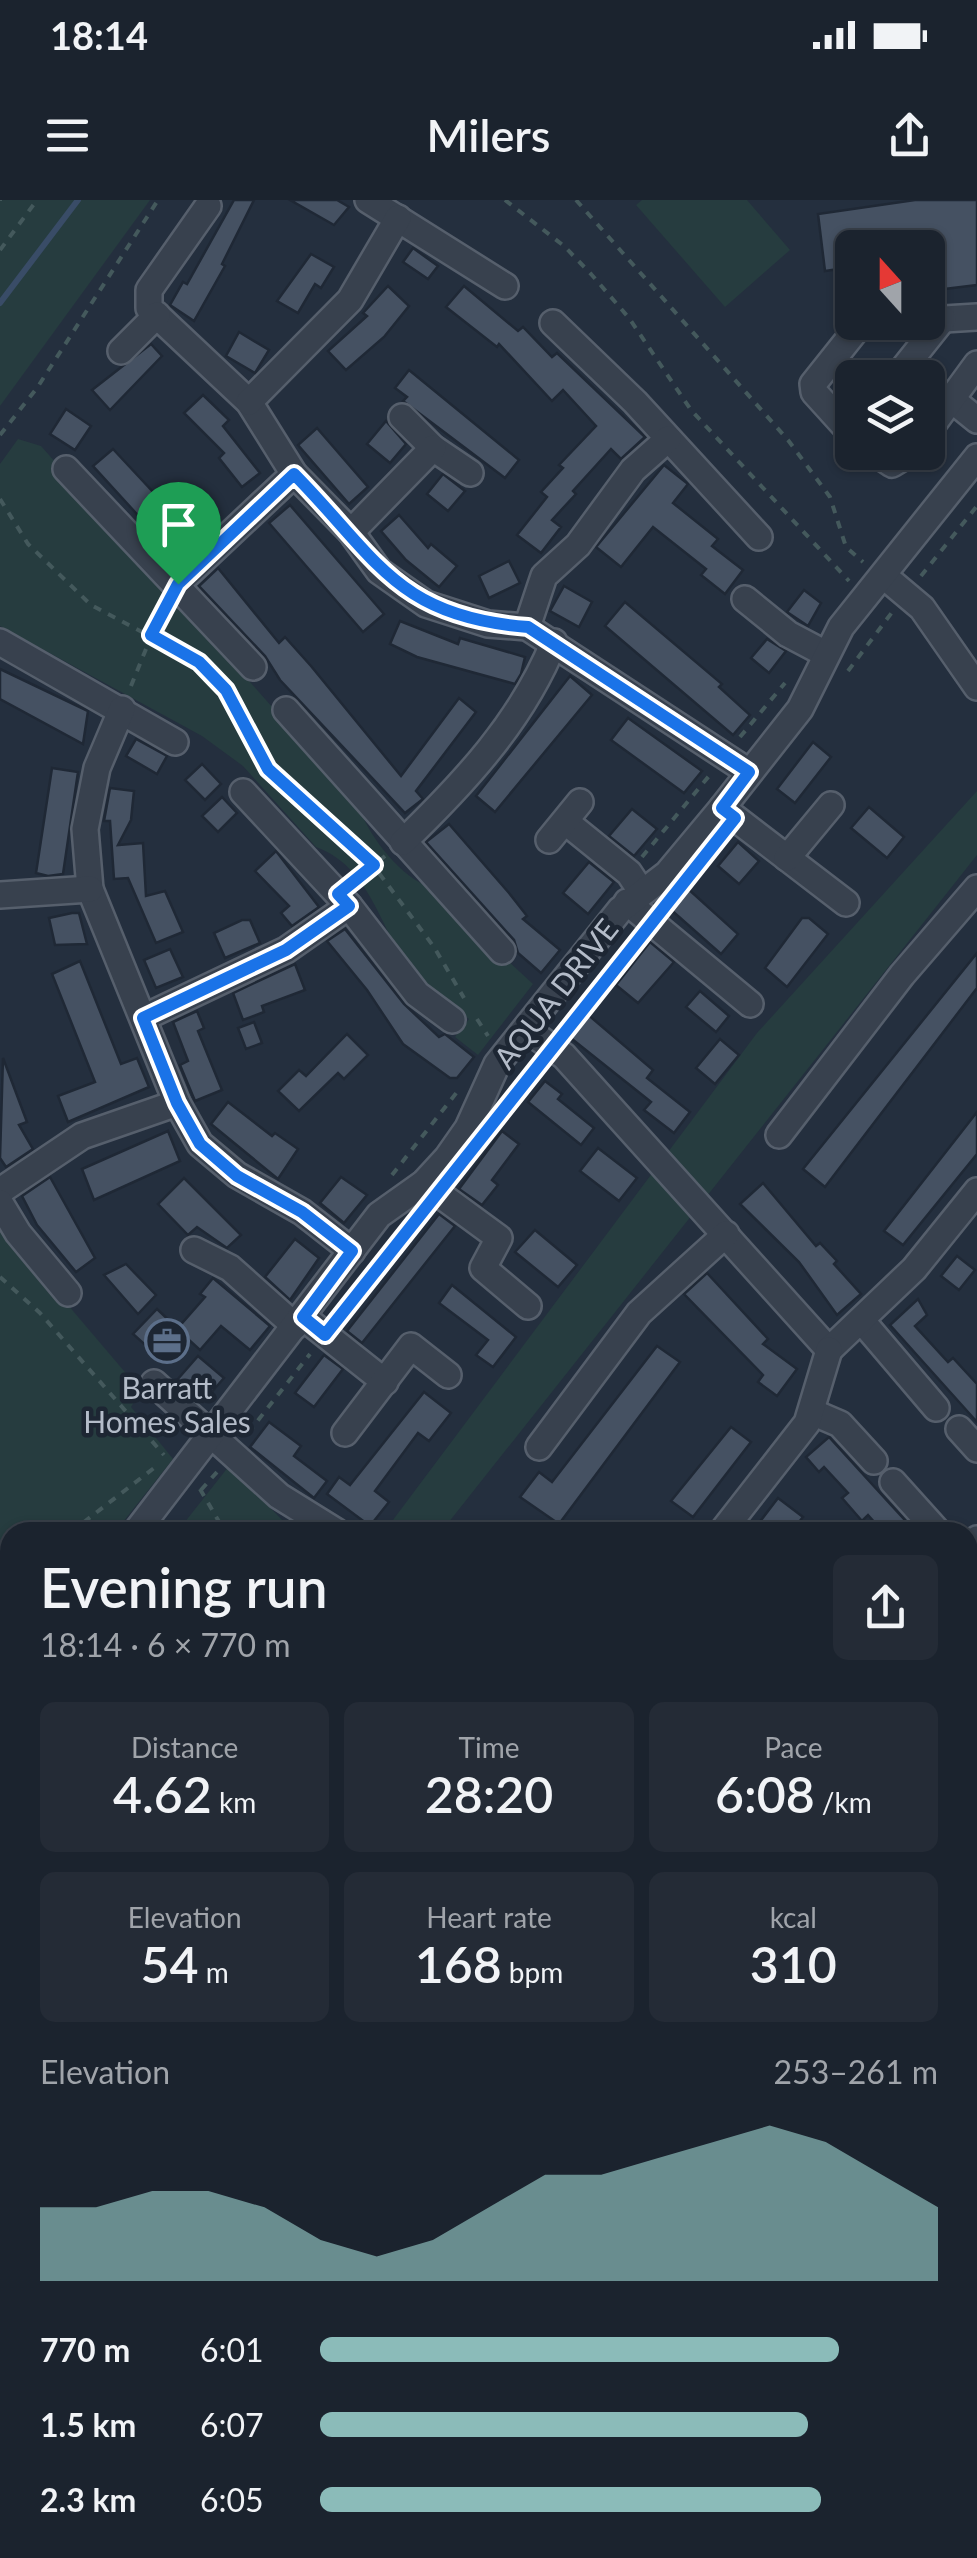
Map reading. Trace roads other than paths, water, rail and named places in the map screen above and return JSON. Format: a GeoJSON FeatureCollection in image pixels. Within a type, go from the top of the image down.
{"type":"FeatureCollection","features":[{"type":"Feature","properties":{"kind":"street"},"geometry":{"type":"LineString","coordinates":[[368,200],[505,286]]}},
{"type":"Feature","properties":{"kind":"street"},"geometry":{"type":"LineString","coordinates":[[208,206],[148,290],[150,308],[248,402],[294,474],[352,532],[379,572],[426,604],[488,624],[528,627],[749,772]]}},
{"type":"Feature","properties":{"kind":"street"},"geometry":{"type":"LineString","coordinates":[[248,402],[350,300],[398,218]]}},
{"type":"Feature","properties":{"kind":"street"},"geometry":{"type":"LineString","coordinates":[[121,352],[157,316]]}},
{"type":"Feature","properties":{"kind":"street"},"geometry":{"type":"LineString","coordinates":[[945,319],[977,317]]}},
{"type":"Feature","properties":{"kind":"street"},"geometry":{"type":"LineString","coordinates":[[553,323],[759,537]]}},
{"type":"Feature","properties":{"kind":"street"},"geometry":{"type":"LineString","coordinates":[[835,415],[814,392],[813,384],[848,340]]}},
{"type":"Feature","properties":{"kind":"street"},"geometry":{"type":"LineString","coordinates":[[945,407],[977,364]]}},
{"type":"Feature","properties":{"kind":"street"},"geometry":{"type":"LineString","coordinates":[[951,399],[977,420]]}},
{"type":"Feature","properties":{"kind":"street"},"geometry":{"type":"LineString","coordinates":[[402,417],[433,448],[470,473]]}},
{"type":"Feature","properties":{"kind":"street"},"geometry":{"type":"LineString","coordinates":[[528,627],[544,576],[578,545],[633,470],[668,439]]}},
{"type":"Feature","properties":{"kind":"street"},"geometry":{"type":"LineString","coordinates":[[352,532],[433,448]]}},
{"type":"Feature","properties":{"kind":"street","name":"AQUA DRIVE"},"geometry":{"type":"LineString","coordinates":[[144,1522],[379,1215],[432,1188],[460,1142],[490,1074],[634,896],[676,866],[722,808],[800,709],[824,653],[977,456]]}},
{"type":"Feature","properties":{"kind":"street"},"geometry":{"type":"LineString","coordinates":[[66,469],[253,667]]}},
{"type":"Feature","properties":{"kind":"street"},"geometry":{"type":"LineString","coordinates":[[178,584],[294,474]]}},
{"type":"Feature","properties":{"kind":"street"},"geometry":{"type":"LineString","coordinates":[[884,576],[922,608],[977,687]]}},
{"type":"Feature","properties":{"kind":"street"},"geometry":{"type":"LineString","coordinates":[[745,598],[788,634],[824,653]]}},
{"type":"Feature","properties":{"kind":"street"},"geometry":{"type":"LineString","coordinates":[[0,642],[174,742]]}},
{"type":"Feature","properties":{"kind":"street"},"geometry":{"type":"LineString","coordinates":[[404,842],[457,790],[534,691],[554,642]]}},
{"type":"Feature","properties":{"kind":"street"},"geometry":{"type":"LineString","coordinates":[[122,709],[98,768],[85,829],[90,889],[177,1103],[200,1144],[237,1176],[302,1212],[352,1251]]}},
{"type":"Feature","properties":{"kind":"street"},"geometry":{"type":"LineString","coordinates":[[286,710],[502,951]]}},
{"type":"Feature","properties":{"kind":"street"},"geometry":{"type":"LineString","coordinates":[[243,792],[344,900],[418,994],[452,1020]]}},
{"type":"Feature","properties":{"kind":"street"},"geometry":{"type":"LineString","coordinates":[[787,858],[831,805]]}},
{"type":"Feature","properties":{"kind":"street"},"geometry":{"type":"LineString","coordinates":[[722,808],[846,903]]}},
{"type":"Feature","properties":{"kind":"street"},"geometry":{"type":"LineString","coordinates":[[565,822],[629,873],[634,896],[652,922],[750,1004]]}},
{"type":"Feature","properties":{"kind":"street"},"geometry":{"type":"LineString","coordinates":[[779,1134],[902,974],[977,888]]}},
{"type":"Feature","properties":{"kind":"street"},"geometry":{"type":"LineString","coordinates":[[0,896],[90,889]]}},
{"type":"Feature","properties":{"kind":"street"},"geometry":{"type":"LineString","coordinates":[[143,1018],[286,950],[344,900]]}},
{"type":"Feature","properties":{"kind":"street"},"geometry":{"type":"LineString","coordinates":[[526,1029],[552,1048],[829,1350]]}},
{"type":"Feature","properties":{"kind":"street"},"geometry":{"type":"LineString","coordinates":[[0,1190],[82,1136],[177,1103]]}},
{"type":"Feature","properties":{"kind":"street"},"geometry":{"type":"LineString","coordinates":[[432,1188],[500,1238],[483,1268],[528,1306]]}},
{"type":"Feature","properties":{"kind":"street"},"geometry":{"type":"LineString","coordinates":[[730,1522],[790,1449],[812,1412],[829,1350],[914,1268],[977,1191]]}},
{"type":"Feature","properties":{"kind":"street"},"geometry":{"type":"LineString","coordinates":[[0,1203],[18,1234],[68,1293]]}},
{"type":"Feature","properties":{"kind":"street"},"geometry":{"type":"LineString","coordinates":[[539,1447],[639,1313],[726,1234]]}},
{"type":"Feature","properties":{"kind":"street"},"geometry":{"type":"LineString","coordinates":[[194,1250],[230,1268],[385,1382]]}},
{"type":"Feature","properties":{"kind":"street"},"geometry":{"type":"LineString","coordinates":[[862,1321],[936,1408]]}},
{"type":"Feature","properties":{"kind":"street"},"geometry":{"type":"LineString","coordinates":[[345,1432],[411,1346],[448,1375]]}},
{"type":"Feature","properties":{"kind":"street"},"geometry":{"type":"LineString","coordinates":[[154,1383],[214,1433],[279,1496],[321,1522]]}},
{"type":"Feature","properties":{"kind":"street"},"geometry":{"type":"LineString","coordinates":[[812,1412],[840,1424],[874,1460]]}},
{"type":"Feature","properties":{"kind":"street"},"geometry":{"type":"LineString","coordinates":[[958,1429],[977,1449]]}},
{"type":"Feature","properties":{"kind":"street"},"geometry":{"type":"LineString","coordinates":[[894,1482],[929,1522]]}},
{"type":"Feature","properties":{"kind":"waterway"},"geometry":{"type":"LineString","coordinates":[[0,303],[78,200]]}},
{"type":"Feature","properties":{"kind":"place","name":"Barratt Homes Sales"},"geometry":{"type":"Point","coordinates":[167,1341]}}]}
